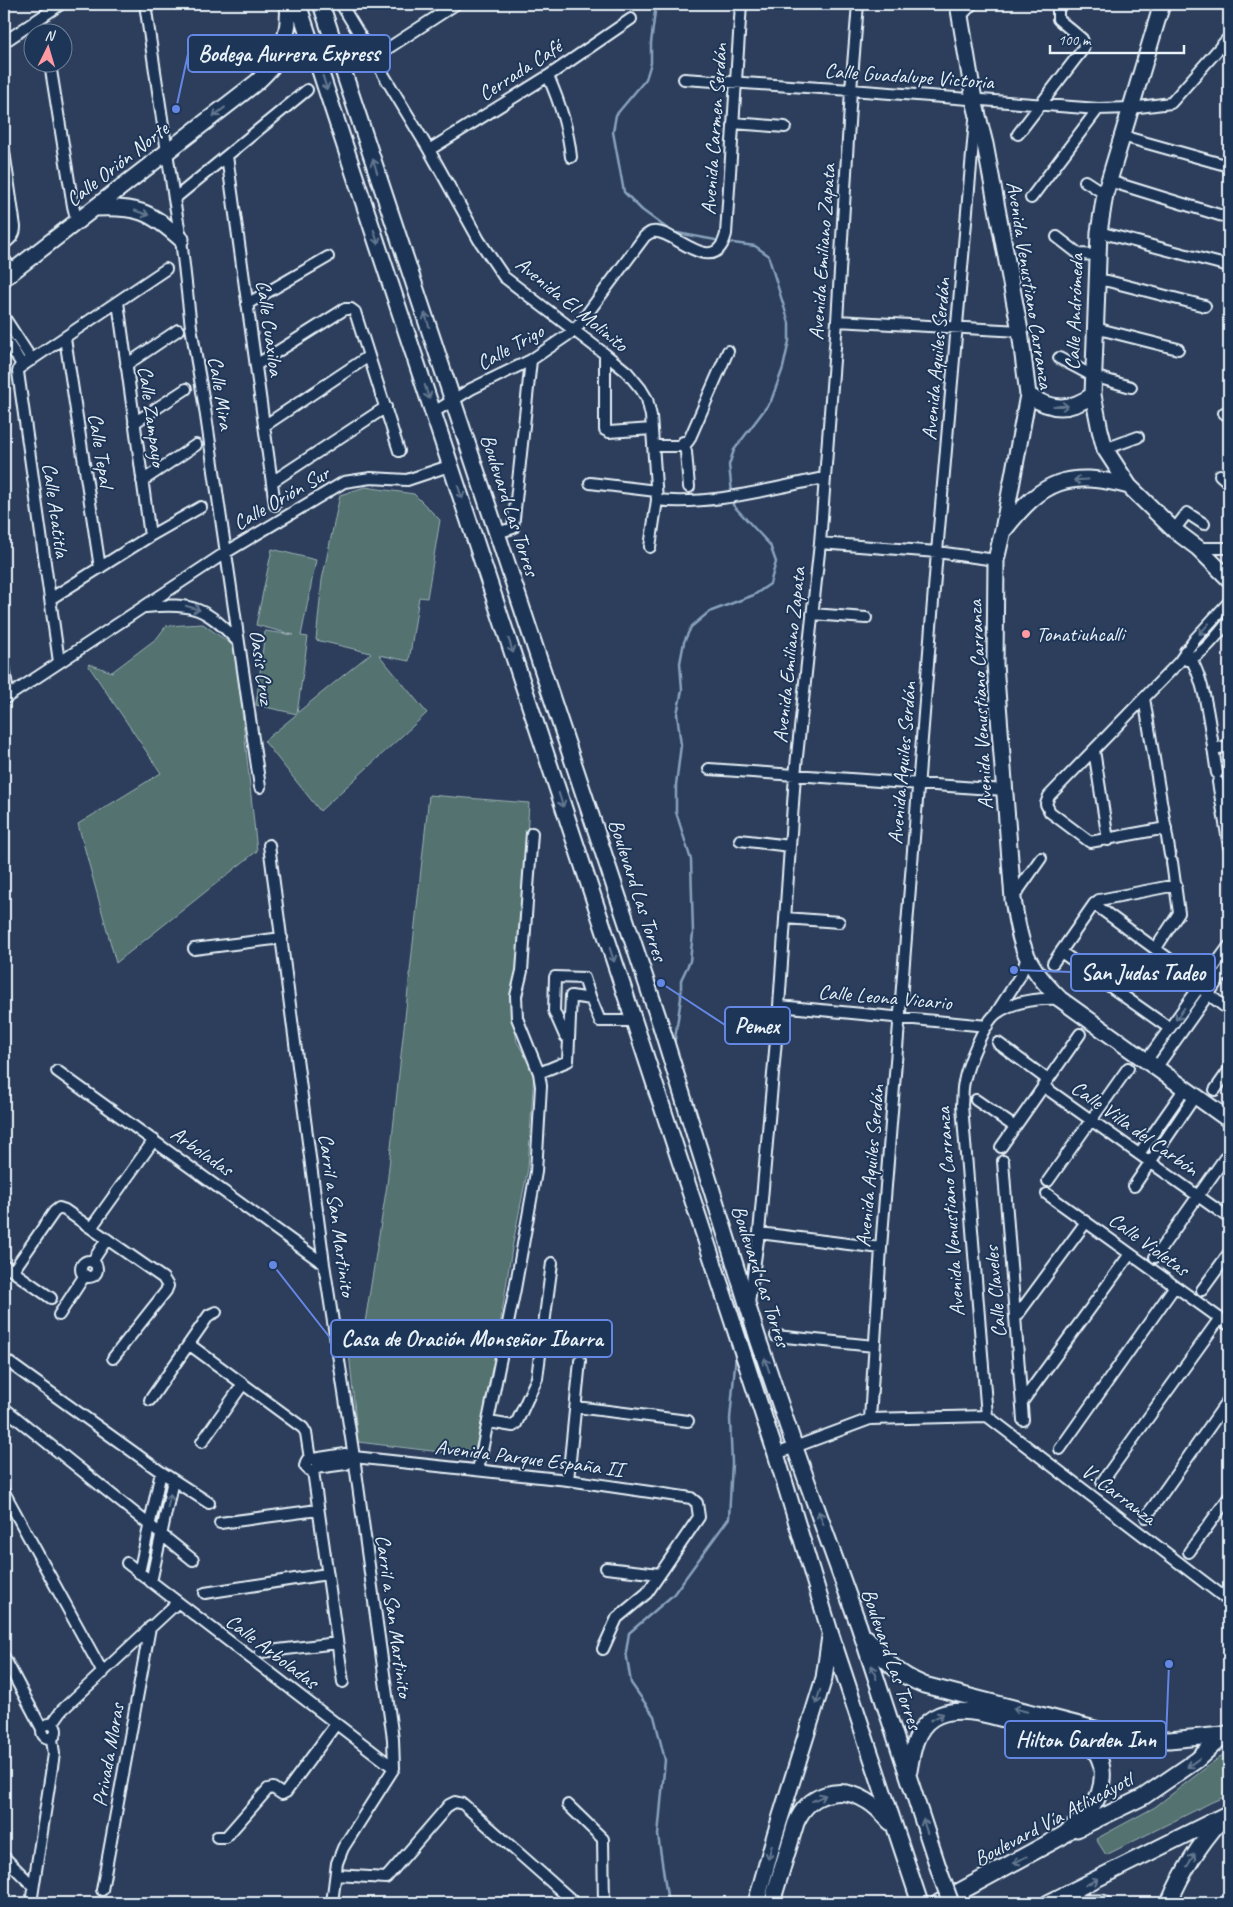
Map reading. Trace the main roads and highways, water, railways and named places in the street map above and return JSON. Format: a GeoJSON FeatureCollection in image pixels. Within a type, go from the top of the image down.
{"type":"FeatureCollection","features":[{"type":"Feature","properties":{"kind":"main road","name":"Calle Orión Norte"},"geometry":{"type":"LineString","coordinates":[[7,269],[77,222],[257,82],[273,65],[283,45],[287,26],[288,4]]}},
{"type":"Feature","properties":{"kind":"main road","name":"Boulevard Las Torres"},"geometry":{"type":"LineString","coordinates":[[298,4],[634,1020],[776,1454],[830,1632],[920,1903]]}},
{"type":"Feature","properties":{"kind":"main road","name":"Boulevard Las Torres"},"geometry":{"type":"LineString","coordinates":[[322,4],[660,1023],[749,1309],[795,1448],[859,1626],[951,1903]]}},
{"type":"Feature","properties":{"kind":"main road","name":"Calle Andrómeda"},"geometry":{"type":"LineString","coordinates":[[1162,4],[1107,187],[1099,232],[1093,394],[1106,449],[1129,486],[1174,530],[1198,548],[1229,579]]}},
{"type":"Feature","properties":{"kind":"main road","name":"Avenida Venustiano Carranza"},"geometry":{"type":"LineString","coordinates":[[958,11],[1020,331],[1028,395],[996,560],[995,664],[1013,899],[1018,930],[1027,958],[1042,980],[1060,999],[1229,1120]]}},
{"type":"Feature","properties":{"kind":"main road"},"geometry":{"type":"LineString","coordinates":[[95,208],[121,207],[144,212],[163,222],[181,239]]}},
{"type":"Feature","properties":{"kind":"main road"},"geometry":{"type":"LineString","coordinates":[[1028,395],[1040,403],[1054,407],[1068,407],[1082,402],[1093,394]]}},
{"type":"Feature","properties":{"kind":"main road"},"geometry":{"type":"LineString","coordinates":[[1003,530],[1021,508],[1037,493],[1059,482],[1083,479],[1104,480],[1129,486]]}},
{"type":"Feature","properties":{"kind":"main road"},"geometry":{"type":"LineString","coordinates":[[859,1626],[882,1658],[896,1670],[924,1685],[1130,1738],[1169,1740],[1226,1733]]}},
{"type":"Feature","properties":{"kind":"main road"},"geometry":{"type":"LineString","coordinates":[[756,1903],[824,1678],[830,1632]]}},
{"type":"Feature","properties":{"kind":"main road"},"geometry":{"type":"LineString","coordinates":[[908,1773],[915,1743],[925,1724],[933,1717],[952,1711],[972,1712],[1076,1737],[1092,1747],[1099,1755],[1103,1775],[1099,1794],[1090,1811],[1062,1836]]}},
{"type":"Feature","properties":{"kind":"main road","name":"Boulevard Vía Atlixcáyotl"},"geometry":{"type":"LineString","coordinates":[[939,1903],[1062,1836],[1143,1797],[1197,1760],[1226,1733]]}},
{"type":"Feature","properties":{"kind":"main road"},"geometry":{"type":"LineString","coordinates":[[773,1903],[796,1823],[800,1813],[813,1800],[823,1795],[834,1793],[856,1796],[873,1804],[893,1824]]}},
{"type":"Feature","properties":{"kind":"main road"},"geometry":{"type":"LineString","coordinates":[[1048,1903],[1228,1814]]}},
{"type":"Feature","properties":{"kind":"main road"},"geometry":{"type":"LineString","coordinates":[[1169,1903],[1189,1863],[1203,1841],[1228,1814]]}},
{"type":"Feature","properties":{"kind":"main road"},"geometry":{"type":"LineString","coordinates":[[1064,1903],[1103,1903]]}},
{"type":"Feature","properties":{"kind":"waterway"},"geometry":{"type":"LineString","coordinates":[[656,4],[651,43],[651,63],[646,79],[616,115],[613,132],[624,192],[642,210],[672,232],[721,241]]}},
{"type":"Feature","properties":{"kind":"waterway"},"geometry":{"type":"LineString","coordinates":[[726,242],[755,246],[768,255],[789,323],[789,341],[783,368],[771,401],[734,450],[729,465],[732,493]]}},
{"type":"Feature","properties":{"kind":"waterway"},"geometry":{"type":"LineString","coordinates":[[674,1046],[681,998],[681,980],[690,961],[693,933],[691,860],[676,812],[676,785],[681,745],[677,714],[682,690],[680,663],[684,642],[691,627],[709,612],[754,595],[770,584],[776,562],[770,545],[733,505],[733,498]]}},
{"type":"Feature","properties":{"kind":"waterway"},"geometry":{"type":"LineString","coordinates":[[649,1087],[648,1093],[657,1115]]}},
{"type":"Feature","properties":{"kind":"waterway"},"geometry":{"type":"LineString","coordinates":[[714,1288],[719,1304]]}},
{"type":"Feature","properties":{"kind":"waterway"},"geometry":{"type":"LineString","coordinates":[[668,1903],[658,1835],[665,1760],[654,1716],[631,1683],[626,1652],[629,1633],[673,1595],[729,1518],[732,1463],[730,1419],[736,1354]]}},
{"type":"Feature","properties":{"kind":"place","name":"Bodega Aurrera Express"},"geometry":{"type":"Point","coordinates":[176,109]}},
{"type":"Feature","properties":{"kind":"place","name":"Tonatiuhcalli"},"geometry":{"type":"Point","coordinates":[1026,634]}},
{"type":"Feature","properties":{"kind":"place","name":"San Judas Tadeo"},"geometry":{"type":"Point","coordinates":[1014,970]}},
{"type":"Feature","properties":{"kind":"place","name":"Pemex"},"geometry":{"type":"Point","coordinates":[661,983]}},
{"type":"Feature","properties":{"kind":"place","name":"Casa de Oración Monseñor Ibarra"},"geometry":{"type":"Point","coordinates":[273,1265]}},
{"type":"Feature","properties":{"kind":"place","name":"Hilton Garden Inn"},"geometry":{"type":"Point","coordinates":[1169,1664]}}]}
